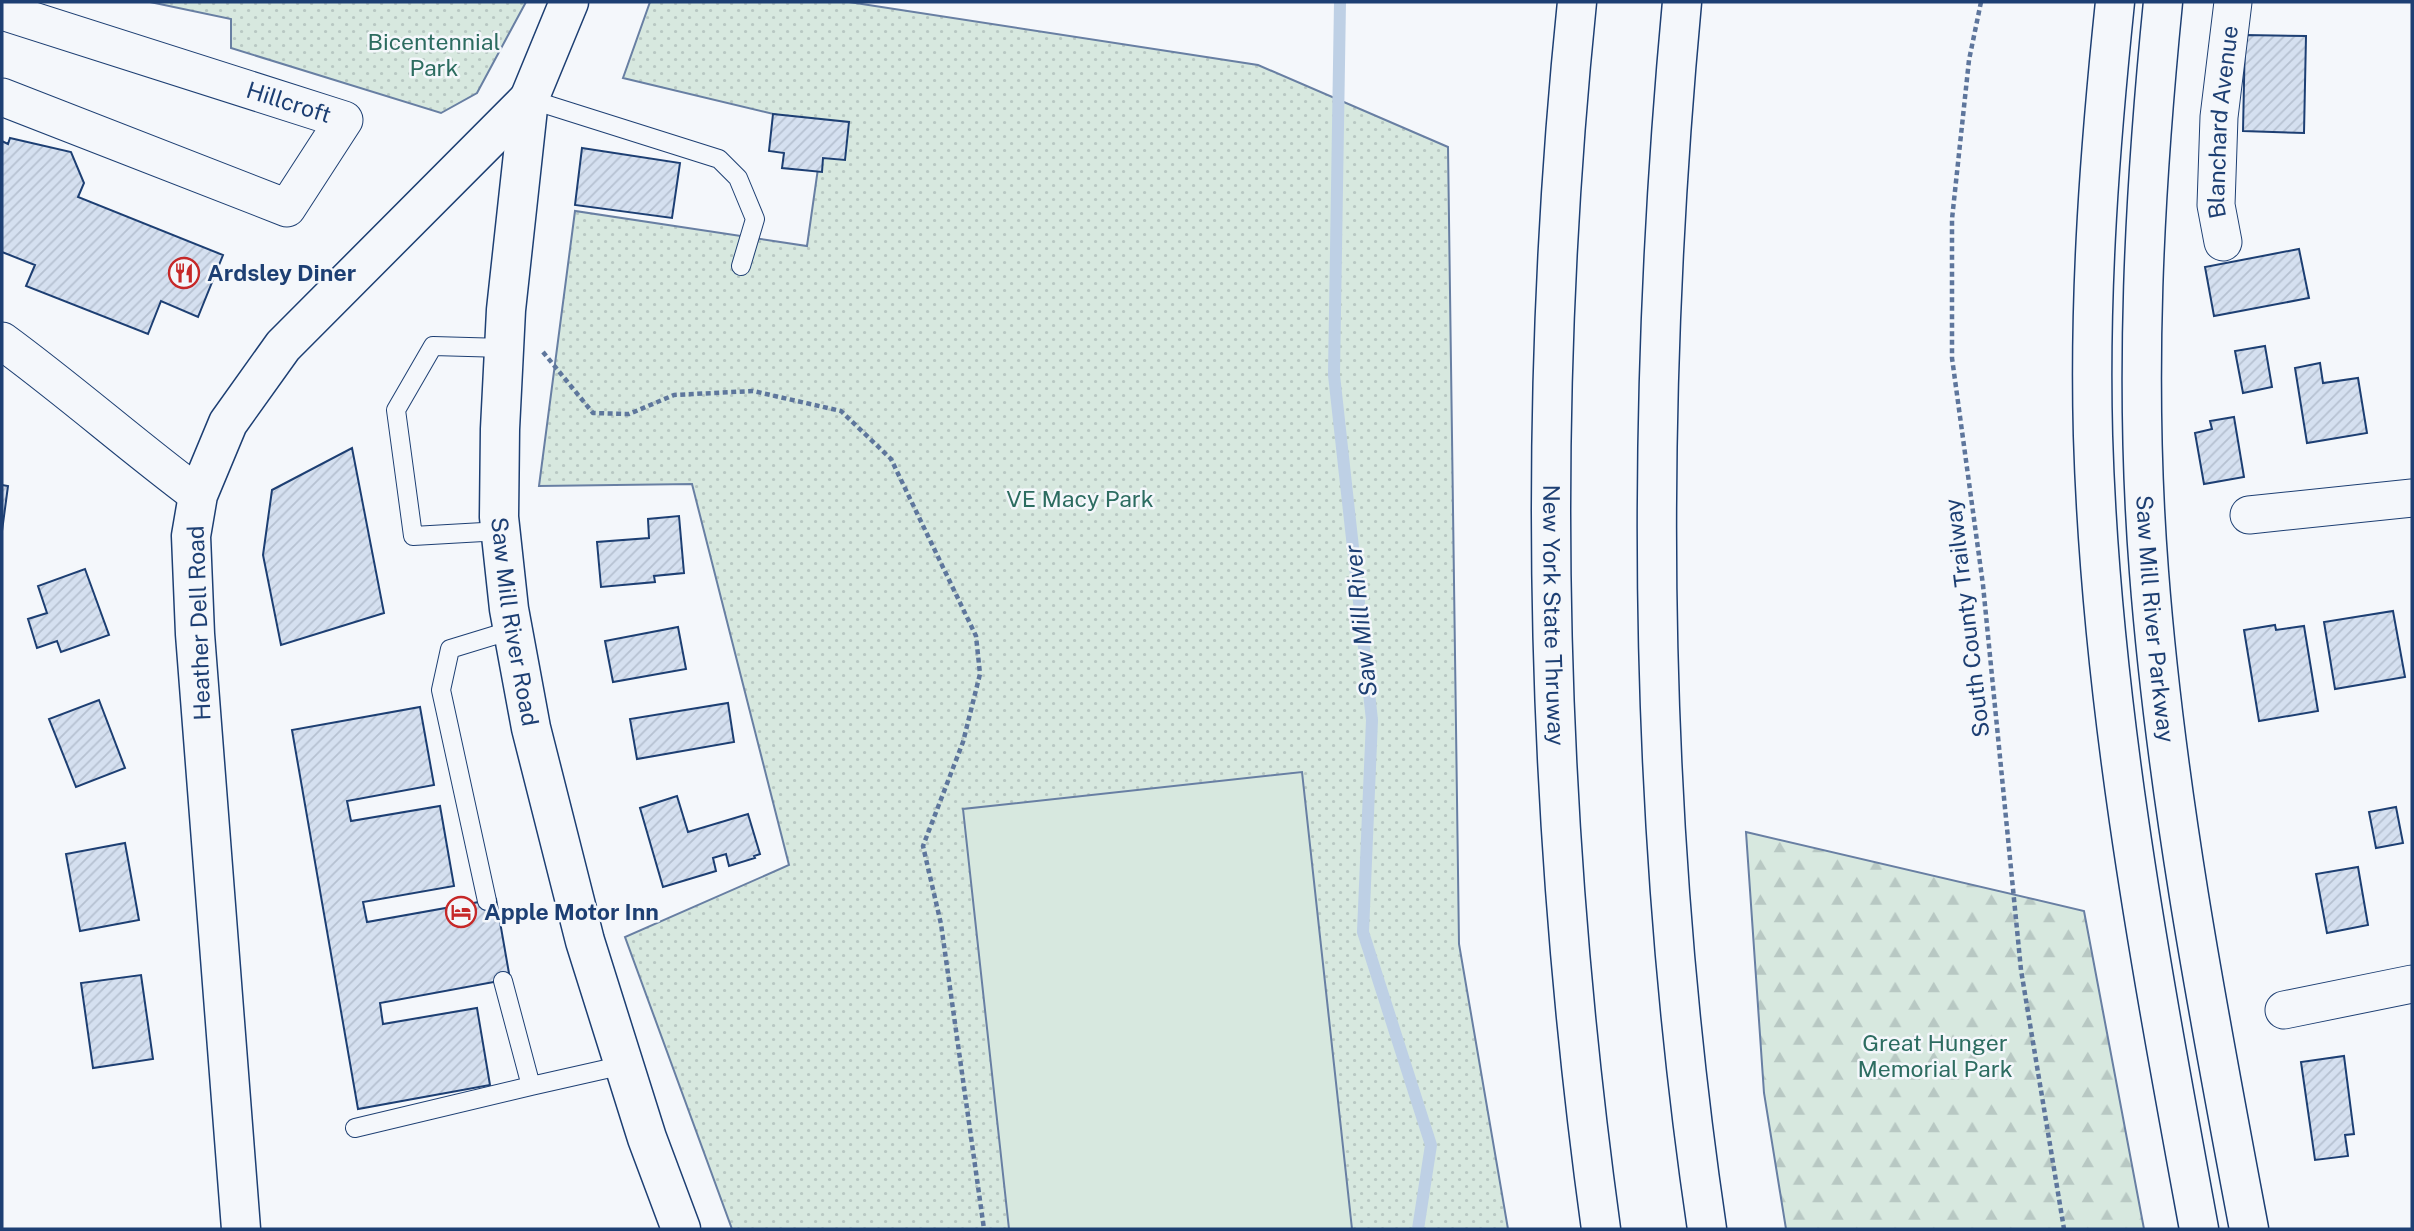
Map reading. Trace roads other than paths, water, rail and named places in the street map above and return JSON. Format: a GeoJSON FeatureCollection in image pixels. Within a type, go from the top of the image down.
{"type":"FeatureCollection","features":[{"type":"Feature","properties":{"kind":"main road","name":"Saw Mill River Road"},"geometry":{"type":"LineString","coordinates":[[569,2],[529,99],[503,348],[500,429],[501,531],[512,630],[531,729],[585,941],[647,1138],[681,1229]]}},
{"type":"Feature","properties":{"kind":"main road","name":"New York State Thruway"},"geometry":{"type":"LineString","coordinates":[[1577,2],[1566,106],[1552,403],[1554,696],[1562,847],[1575,1007],[1588,1139],[1601,1229]]}},
{"type":"Feature","properties":{"kind":"main road"},"geometry":{"type":"LineString","coordinates":[[1682,2],[1669,152],[1661,303],[1657,451],[1658,600],[1670,895],[1707,1229]]}},
{"type":"Feature","properties":{"kind":"main road"},"geometry":{"type":"LineString","coordinates":[[2115,2],[2100,144],[2093,289],[2093,435],[2101,581],[2118,738],[2161,1013],[2199,1229]]}},
{"type":"Feature","properties":{"kind":"main road","name":"Saw Mill River Parkway"},"geometry":{"type":"LineString","coordinates":[[2163,2],[2150,130],[2142,278],[2142,423],[2149,571],[2163,713],[2183,847],[2208,1005],[2249,1229]]}},
{"type":"Feature","properties":{"kind":"main road","name":"Heather Dell Road"},"geometry":{"type":"LineString","coordinates":[[241,1229],[195,634],[191,536],[198,495],[228,423],[283,346],[529,99]]}},
{"type":"Feature","properties":{"kind":"street","name":"Blanchard Avenue"},"geometry":{"type":"LineString","coordinates":[[2223,242],[2216,205],[2219,117],[2233,2]]}},
{"type":"Feature","properties":{"kind":"street","name":"Hillcroft"},"geometry":{"type":"LineString","coordinates":[[2,11],[344,120],[287,208],[2,97]]}},
{"type":"Feature","properties":{"kind":"street"},"geometry":{"type":"LineString","coordinates":[[2,341],[198,495]]}},
{"type":"Feature","properties":{"kind":"street"},"geometry":{"type":"LineString","coordinates":[[2249,515],[2412,498]]}},
{"type":"Feature","properties":{"kind":"street"},"geometry":{"type":"LineString","coordinates":[[2284,1010],[2412,984]]}},
{"type":"Feature","properties":{"kind":"lane"},"geometry":{"type":"LineString","coordinates":[[529,99],[719,159],[738,178],[755,219],[741,266]]}},
{"type":"Feature","properties":{"kind":"lane"},"geometry":{"type":"LineString","coordinates":[[501,531],[413,536],[396,410],[433,346],[503,348]]}},
{"type":"Feature","properties":{"kind":"lane"},"geometry":{"type":"LineString","coordinates":[[487,901],[441,690],[450,649],[512,630]]}},
{"type":"Feature","properties":{"kind":"lane"},"geometry":{"type":"LineString","coordinates":[[503,981],[531,1086]]}},
{"type":"Feature","properties":{"kind":"lane"},"geometry":{"type":"LineString","coordinates":[[355,1128],[624,1065]]}},
{"type":"Feature","properties":{"kind":"waterway","name":"Saw Mill River"},"geometry":{"type":"LineString","coordinates":[[1340,2],[1334,375],[1372,720],[1363,932],[1431,1145],[1418,1229]]}},
{"type":"Feature","properties":{"kind":"place","name":"Ardsley Diner"},"geometry":{"type":"Point","coordinates":[184,273]}},
{"type":"Feature","properties":{"kind":"place","name":"Apple Motor Inn"},"geometry":{"type":"Point","coordinates":[461,912]}},
{"type":"Feature","properties":{"kind":"park label","name":"Bicentennial Park"},"geometry":{"type":"Point","coordinates":[434,55]}},
{"type":"Feature","properties":{"kind":"park label","name":"VE Macy Park"},"geometry":{"type":"Point","coordinates":[1080,499]}},
{"type":"Feature","properties":{"kind":"park label","name":"Great Hunger Memorial Park"},"geometry":{"type":"Point","coordinates":[1935,1056]}}]}
